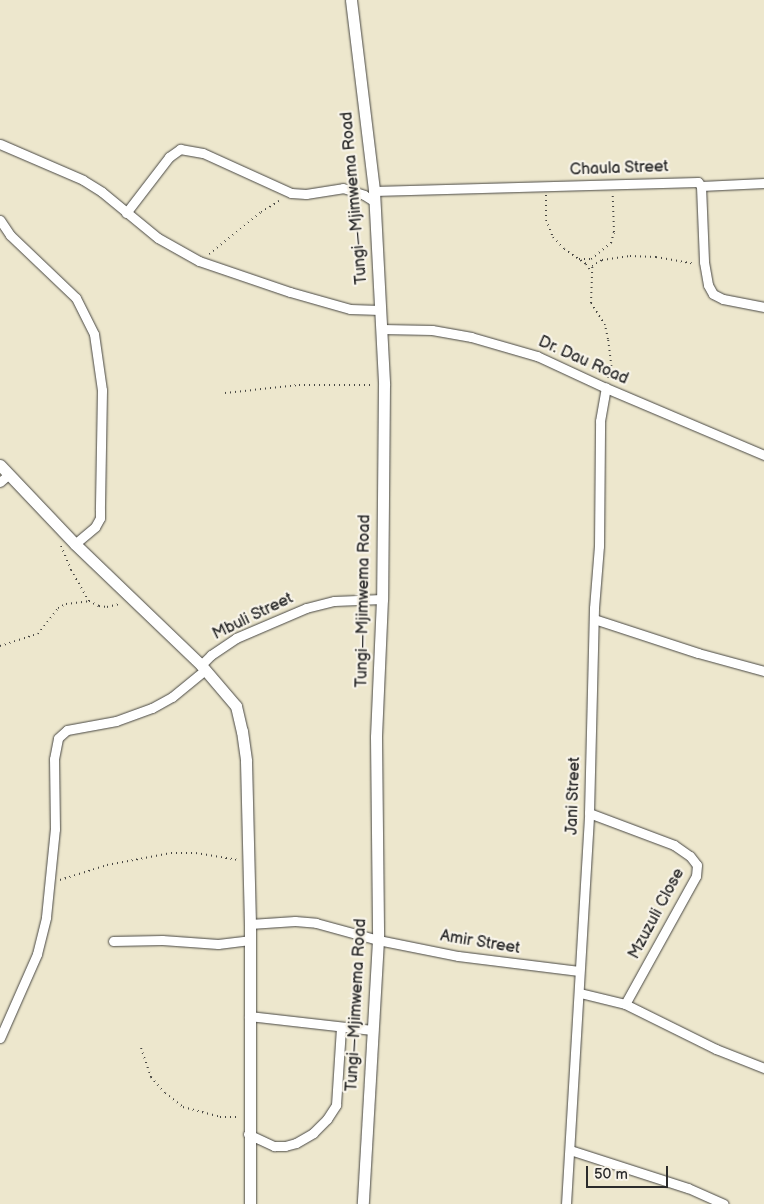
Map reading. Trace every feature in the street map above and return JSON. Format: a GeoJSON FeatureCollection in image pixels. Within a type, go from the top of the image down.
{"type":"FeatureCollection","features":[{"type":"Feature","properties":{"kind":"street","name":"Tungi—Mjimwema Road"},"geometry":{"type":"LineString","coordinates":[[351,0],[375,196],[384,385],[382,599],[376,737],[378,940],[364,1204]]}},
{"type":"Feature","properties":{"kind":"street"},"geometry":{"type":"LineString","coordinates":[[0,144],[83,180],[102,192],[158,238],[198,261],[290,292],[350,309],[380,310]]}},
{"type":"Feature","properties":{"kind":"street"},"geometry":{"type":"LineString","coordinates":[[126,213],[169,157],[180,149],[204,153],[291,193],[306,194],[343,188],[364,195],[375,196]]}},
{"type":"Feature","properties":{"kind":"street","name":"Chaula Street"},"geometry":{"type":"LineString","coordinates":[[375,196],[692,181],[701,186],[764,183]]}},
{"type":"Feature","properties":{"kind":"street"},"geometry":{"type":"LineString","coordinates":[[701,186],[705,268],[708,285],[713,294],[723,299],[764,307]]}},
{"type":"Feature","properties":{"kind":"street"},"geometry":{"type":"LineString","coordinates":[[0,220],[10,235],[76,298],[94,334],[102,390],[100,518],[95,527],[76,544]]}},
{"type":"Feature","properties":{"kind":"street","name":"Dr. Dau Road"},"geometry":{"type":"LineString","coordinates":[[382,330],[432,330],[471,337],[537,356],[604,387],[764,455]]}},
{"type":"Feature","properties":{"kind":"street","name":"Jani Street"},"geometry":{"type":"LineString","coordinates":[[566,1204],[580,993],[579,971],[589,813],[594,619],[599,546],[600,421],[604,387]]}},
{"type":"Feature","properties":{"kind":"street"},"geometry":{"type":"LineString","coordinates":[[0,465],[4,478],[76,544],[203,667],[236,706],[246,761],[250,924],[248,1118],[250,1204]]}},
{"type":"Feature","properties":{"kind":"street","name":"Mbuli Street"},"geometry":{"type":"LineString","coordinates":[[0,1038],[37,954],[46,916],[55,829],[54,759],[58,738],[67,730],[116,721],[152,708],[172,697],[203,667],[211,655],[236,638],[306,608],[334,601],[382,599]]}},
{"type":"Feature","properties":{"kind":"street"},"geometry":{"type":"LineString","coordinates":[[594,619],[698,653],[764,671]]}},
{"type":"Feature","properties":{"kind":"street","name":"Mzuzuli Close"},"geometry":{"type":"LineString","coordinates":[[589,813],[674,845],[690,856],[697,864],[696,876],[625,1004]]}},
{"type":"Feature","properties":{"kind":"street","name":"Amir Street"},"geometry":{"type":"LineString","coordinates":[[250,924],[295,921],[458,956],[579,971]]}},
{"type":"Feature","properties":{"kind":"street"},"geometry":{"type":"LineString","coordinates":[[113,941],[162,940],[218,944],[250,940]]}},
{"type":"Feature","properties":{"kind":"street"},"geometry":{"type":"LineString","coordinates":[[580,993],[625,1004],[716,1049],[764,1068]]}},
{"type":"Feature","properties":{"kind":"street"},"geometry":{"type":"LineString","coordinates":[[249,1016],[341,1028],[372,1030]]}},
{"type":"Feature","properties":{"kind":"street"},"geometry":{"type":"LineString","coordinates":[[248,1134],[274,1146],[285,1146],[313,1133],[327,1119],[336,1105],[341,1028]]}},
{"type":"Feature","properties":{"kind":"street"},"geometry":{"type":"LineString","coordinates":[[570,1150],[688,1188],[724,1204]]}},
{"type":"Feature","properties":{"kind":"path"},"geometry":{"type":"LineString","coordinates":[[579,259],[591,259],[612,243],[614,232],[612,186]]}},
{"type":"Feature","properties":{"kind":"path"},"geometry":{"type":"LineString","coordinates":[[546,187],[548,226],[553,237],[564,249],[579,259],[592,272]]}},
{"type":"Feature","properties":{"kind":"path"},"geometry":{"type":"LineString","coordinates":[[198,261],[261,212],[291,193]]}},
{"type":"Feature","properties":{"kind":"path"},"geometry":{"type":"LineString","coordinates":[[604,387],[612,371],[605,325],[591,303],[592,266],[602,260],[630,256],[687,261],[705,268]]}},
{"type":"Feature","properties":{"kind":"path"},"geometry":{"type":"LineString","coordinates":[[225,394],[299,385],[384,385]]}},
{"type":"Feature","properties":{"kind":"path"},"geometry":{"type":"LineString","coordinates":[[58,527],[62,548],[89,601]]}},
{"type":"Feature","properties":{"kind":"path"},"geometry":{"type":"LineString","coordinates":[[0,646],[38,634],[58,608],[66,604],[89,601],[99,606],[107,607],[131,599]]}},
{"type":"Feature","properties":{"kind":"path"},"geometry":{"type":"LineString","coordinates":[[50,883],[107,865],[171,853],[196,852],[248,862]]}},
{"type":"Feature","properties":{"kind":"path"},"geometry":{"type":"LineString","coordinates":[[141,1048],[151,1077],[164,1093],[183,1107],[220,1117],[248,1118]]}}]}
